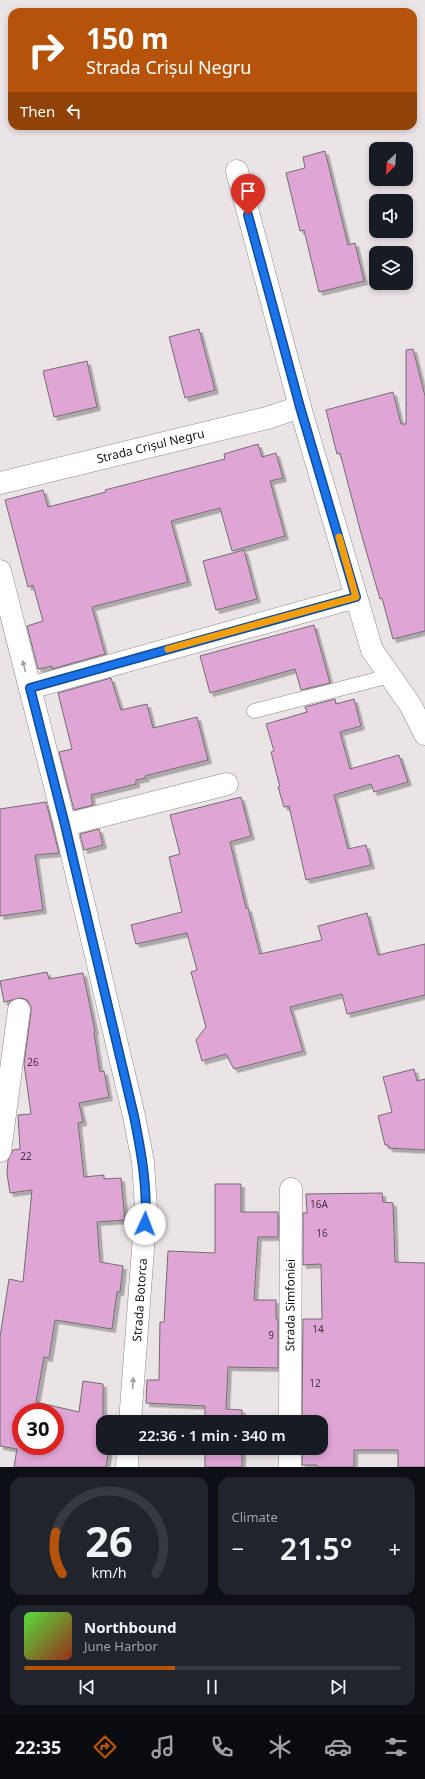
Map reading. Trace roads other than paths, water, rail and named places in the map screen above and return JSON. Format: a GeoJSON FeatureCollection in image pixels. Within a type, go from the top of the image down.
{"type":"FeatureCollection","features":[{"type":"Feature","properties":{"kind":"street"},"geometry":{"type":"LineString","coordinates":[[237,171],[300,407],[372,650],[411,706],[425,734]]}},
{"type":"Feature","properties":{"kind":"street","name":"Strada Crișul Negru"},"geometry":{"type":"LineString","coordinates":[[0,483],[267,418],[300,407]]}},
{"type":"Feature","properties":{"kind":"street","name":"Strada Botorca"},"geometry":{"type":"LineString","coordinates":[[0,571],[65,825],[134,1116],[143,1162],[146,1209],[131,1415]]}},
{"type":"Feature","properties":{"kind":"street"},"geometry":{"type":"LineString","coordinates":[[30,688],[356,597]]}},
{"type":"Feature","properties":{"kind":"street"},"geometry":{"type":"LineString","coordinates":[[65,825],[227,784]]}},
{"type":"Feature","properties":{"kind":"street"},"geometry":{"type":"LineString","coordinates":[[0,1151],[19,1010]]}},
{"type":"Feature","properties":{"kind":"street","name":"Strada Simfoniei"},"geometry":{"type":"LineString","coordinates":[[290,1415],[291,1189]]}},
{"type":"Feature","properties":{"kind":"street"},"geometry":{"type":"LineString","coordinates":[[127,1467],[128,1455]]}},
{"type":"Feature","properties":{"kind":"street"},"geometry":{"type":"LineString","coordinates":[[290,1455],[290,1467]]}},
{"type":"Feature","properties":{"kind":"lane"},"geometry":{"type":"LineString","coordinates":[[254,711],[390,676]]}}]}
